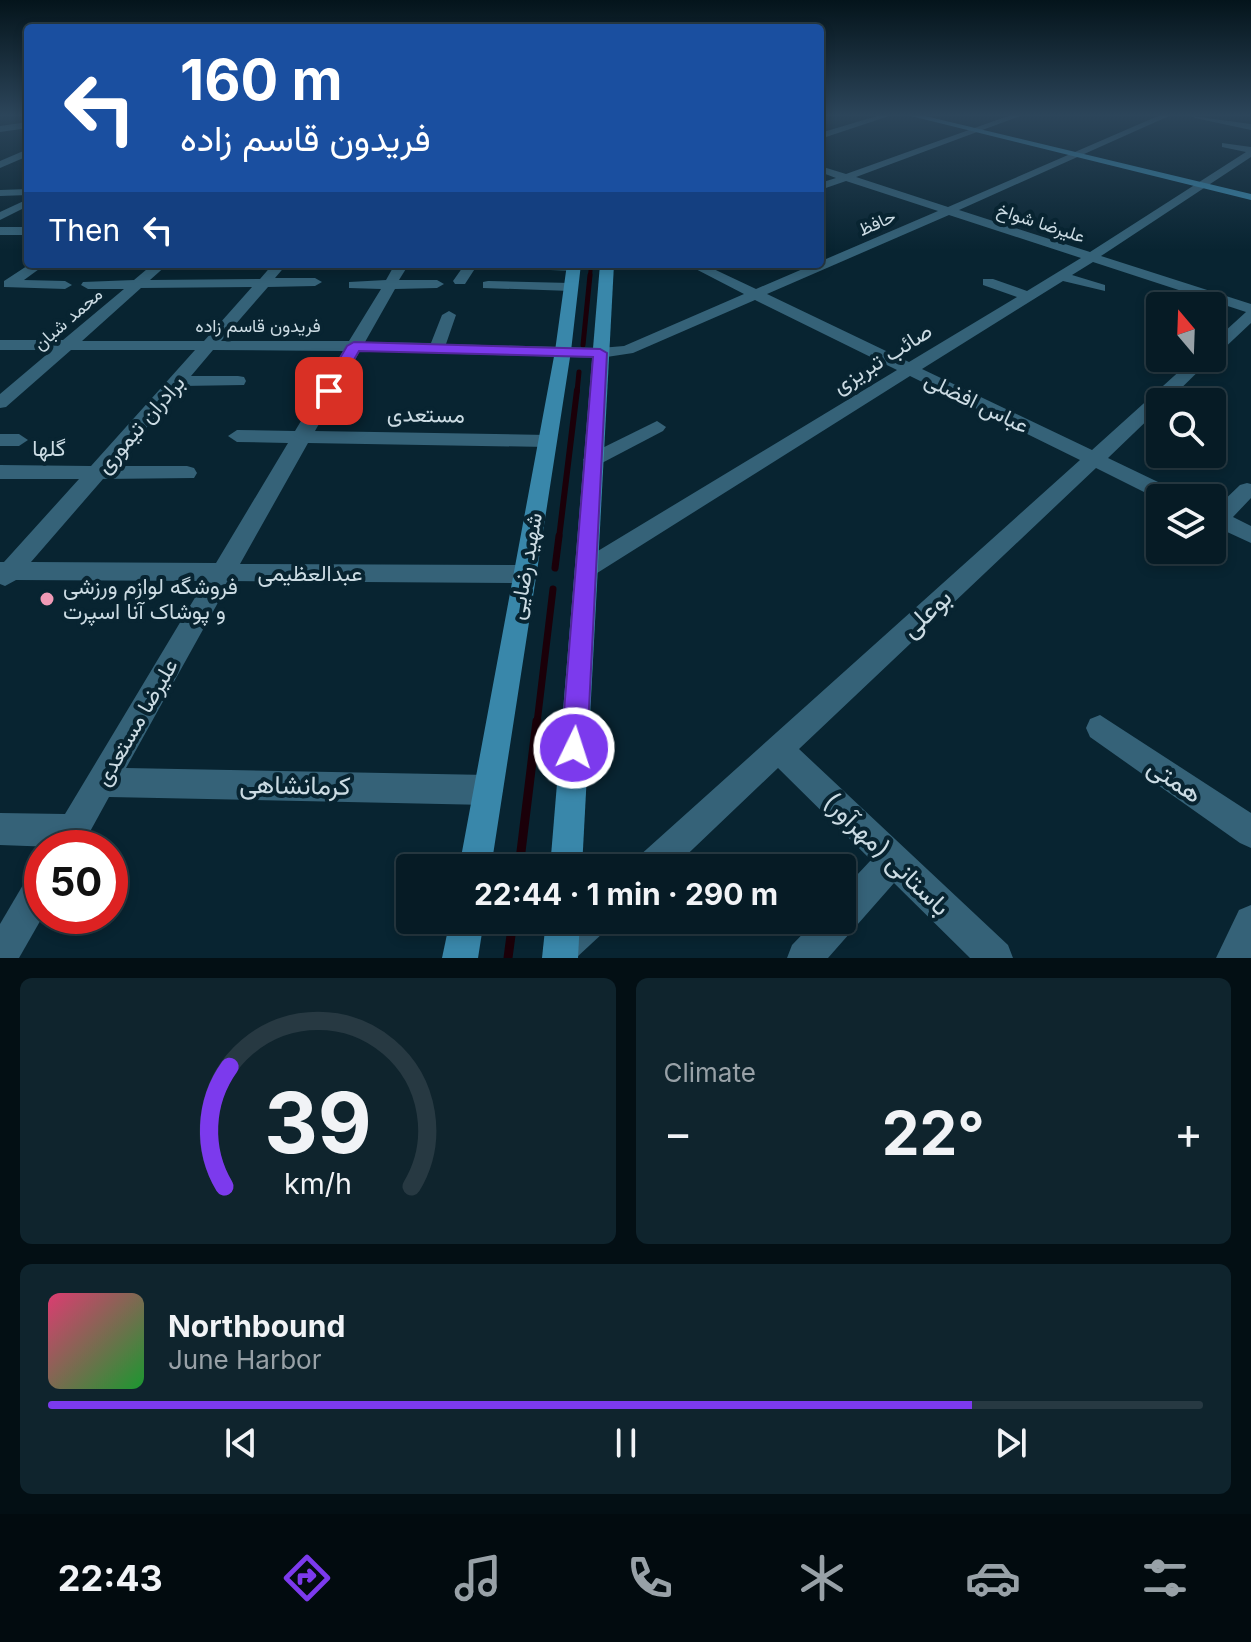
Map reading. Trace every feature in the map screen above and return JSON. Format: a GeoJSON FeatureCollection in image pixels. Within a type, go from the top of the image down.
{"type":"FeatureCollection","features":[{"type":"Feature","properties":{"kind":"main road"},"geometry":{"type":"LineString","coordinates":[[1107,161],[1251,196]]}},
{"type":"Feature","properties":{"kind":"main road"},"geometry":{"type":"LineString","coordinates":[[567,854],[607,268]]}},
{"type":"Feature","properties":{"kind":"main road","name":"شهید رضایی"},"geometry":{"type":"LineString","coordinates":[[477,854],[563,351],[573,272]]}},
{"type":"Feature","properties":{"kind":"main road"},"geometry":{"type":"LineString","coordinates":[[460,958],[464,934]]}},
{"type":"Feature","properties":{"kind":"street"},"geometry":{"type":"LineString","coordinates":[[824,186],[894,161]]}},
{"type":"Feature","properties":{"kind":"street","name":"حافظ"},"geometry":{"type":"LineString","coordinates":[[824,266],[1064,161]]}},
{"type":"Feature","properties":{"kind":"street","name":"صائب تبریزی"},"geometry":{"type":"LineString","coordinates":[[586,569],[1090,258],[1240,161]]}},
{"type":"Feature","properties":{"kind":"street","name":"علیرضا شواخ"},"geometry":{"type":"LineString","coordinates":[[824,170],[1251,312]]}},
{"type":"Feature","properties":{"kind":"street"},"geometry":{"type":"LineString","coordinates":[[0,193],[24,192]]}},
{"type":"Feature","properties":{"kind":"street"},"geometry":{"type":"LineString","coordinates":[[2,216],[24,204]]}},
{"type":"Feature","properties":{"kind":"street"},"geometry":{"type":"LineString","coordinates":[[2,216],[24,215]]}},
{"type":"Feature","properties":{"kind":"street"},"geometry":{"type":"LineString","coordinates":[[0,231],[24,231]]}},
{"type":"Feature","properties":{"kind":"street"},"geometry":{"type":"LineString","coordinates":[[6,283],[32,268]]}},
{"type":"Feature","properties":{"kind":"street","name":"محمد شبان"},"geometry":{"type":"LineString","coordinates":[[0,403],[156,268]]}},
{"type":"Feature","properties":{"kind":"street","name":"برادران تیموری"},"geometry":{"type":"LineString","coordinates":[[4,575],[276,268]]}},
{"type":"Feature","properties":{"kind":"street","name":"علیرضا مستعدی"},"geometry":{"type":"LineString","coordinates":[[74,830],[400,268]]}},
{"type":"Feature","properties":{"kind":"street"},"geometry":{"type":"LineString","coordinates":[[460,281],[471,268]]}},
{"type":"Feature","properties":{"kind":"street"},"geometry":{"type":"LineString","coordinates":[[524,268],[573,272]]}},
{"type":"Feature","properties":{"kind":"street","name":"عباس افضلی"},"geometry":{"type":"LineString","coordinates":[[702,268],[1146,484]]}},
{"type":"Feature","properties":{"kind":"street","name":"حافظ"},"geometry":{"type":"LineString","coordinates":[[563,351],[600,353],[627,350],[820,268]]}},
{"type":"Feature","properties":{"kind":"street"},"geometry":{"type":"LineString","coordinates":[[488,285],[573,272]]}},
{"type":"Feature","properties":{"kind":"street"},"geometry":{"type":"LineString","coordinates":[[1061,276],[1100,288]]}},
{"type":"Feature","properties":{"kind":"street"},"geometry":{"type":"LineString","coordinates":[[88,285],[315,282]]}},
{"type":"Feature","properties":{"kind":"street"},"geometry":{"type":"LineString","coordinates":[[988,282],[1028,296]]}},
{"type":"Feature","properties":{"kind":"street"},"geometry":{"type":"LineString","coordinates":[[6,283],[65,285]]}},
{"type":"Feature","properties":{"kind":"street"},"geometry":{"type":"LineString","coordinates":[[354,285],[437,284]]}},
{"type":"Feature","properties":{"kind":"street"},"geometry":{"type":"LineString","coordinates":[[1226,337],[1251,312]]}},
{"type":"Feature","properties":{"kind":"street"},"geometry":{"type":"LineString","coordinates":[[437,348],[449,315]]}},
{"type":"Feature","properties":{"kind":"street","name":"فریدون قاسم زاده"},"geometry":{"type":"LineString","coordinates":[[0,345],[354,346],[563,351]]}},
{"type":"Feature","properties":{"kind":"street","name":"بوعلی"},"geometry":{"type":"LineString","coordinates":[[664,854],[1189,372]]}},
{"type":"Feature","properties":{"kind":"street"},"geometry":{"type":"LineString","coordinates":[[177,381],[238,381]]}},
{"type":"Feature","properties":{"kind":"street"},"geometry":{"type":"LineString","coordinates":[[593,460],[657,427]]}},
{"type":"Feature","properties":{"kind":"street","name":"مستعدی"},"geometry":{"type":"LineString","coordinates":[[237,436],[547,441]]}},
{"type":"Feature","properties":{"kind":"street","name":"گلها"},"geometry":{"type":"LineString","coordinates":[[0,472],[187,473]]}},
{"type":"Feature","properties":{"kind":"street"},"geometry":{"type":"LineString","coordinates":[[1226,508],[1247,490]]}},
{"type":"Feature","properties":{"kind":"street"},"geometry":{"type":"LineString","coordinates":[[1226,523],[1251,535]]}},
{"type":"Feature","properties":{"kind":"street","name":"عبدالعظیمی"},"geometry":{"type":"LineString","coordinates":[[4,575],[224,572],[523,574]]}},
{"type":"Feature","properties":{"kind":"street","name":"همتی"},"geometry":{"type":"LineString","coordinates":[[1100,728],[1251,832]]}},
{"type":"Feature","properties":{"kind":"street","name":"باستانی (مهرآور)"},"geometry":{"type":"LineString","coordinates":[[779,749],[995,958]]}},
{"type":"Feature","properties":{"kind":"street","name":"کرمانشاهی"},"geometry":{"type":"LineString","coordinates":[[102,782],[488,790]]}},
{"type":"Feature","properties":{"kind":"street"},"geometry":{"type":"LineString","coordinates":[[0,829],[24,832]]}},
{"type":"Feature","properties":{"kind":"street"},"geometry":{"type":"LineString","coordinates":[[856,900],[893,859]]}},
{"type":"Feature","properties":{"kind":"street"},"geometry":{"type":"LineString","coordinates":[[0,957],[24,916]]}},
{"type":"Feature","properties":{"kind":"street"},"geometry":{"type":"LineString","coordinates":[[1234,958],[1251,922]]}},
{"type":"Feature","properties":{"kind":"street"},"geometry":{"type":"LineString","coordinates":[[805,958],[826,934]]}},
{"type":"Feature","properties":{"kind":"waterway"},"geometry":{"type":"LineString","coordinates":[[590,277],[591,268]]}},
{"type":"Feature","properties":{"kind":"waterway"},"geometry":{"type":"LineString","coordinates":[[583,345],[590,275]]}},
{"type":"Feature","properties":{"kind":"waterway"},"geometry":{"type":"LineString","coordinates":[[577,392],[579,372]]}},
{"type":"Feature","properties":{"kind":"waterway"},"geometry":{"type":"LineString","coordinates":[[559,538],[577,390]]}},
{"type":"Feature","properties":{"kind":"waterway"},"geometry":{"type":"LineString","coordinates":[[555,568],[559,536]]}},
{"type":"Feature","properties":{"kind":"waterway"},"geometry":{"type":"LineString","coordinates":[[537,723],[553,589]]}},
{"type":"Feature","properties":{"kind":"waterway"},"geometry":{"type":"LineString","coordinates":[[521,854],[537,721]]}},
{"type":"Feature","properties":{"kind":"waterway"},"geometry":{"type":"LineString","coordinates":[[508,958],[511,934]]}},
{"type":"Feature","properties":{"kind":"place","name":"فروشگه لوازم ورزشی و پوشاک آنا اسپرت"},"geometry":{"type":"Point","coordinates":[47,599]}},
{"type":"Feature","properties":{"kind":"route"},"geometry":{"type":"LineString","coordinates":[[329,391],[354,346],[600,353],[574,748]]}}]}
